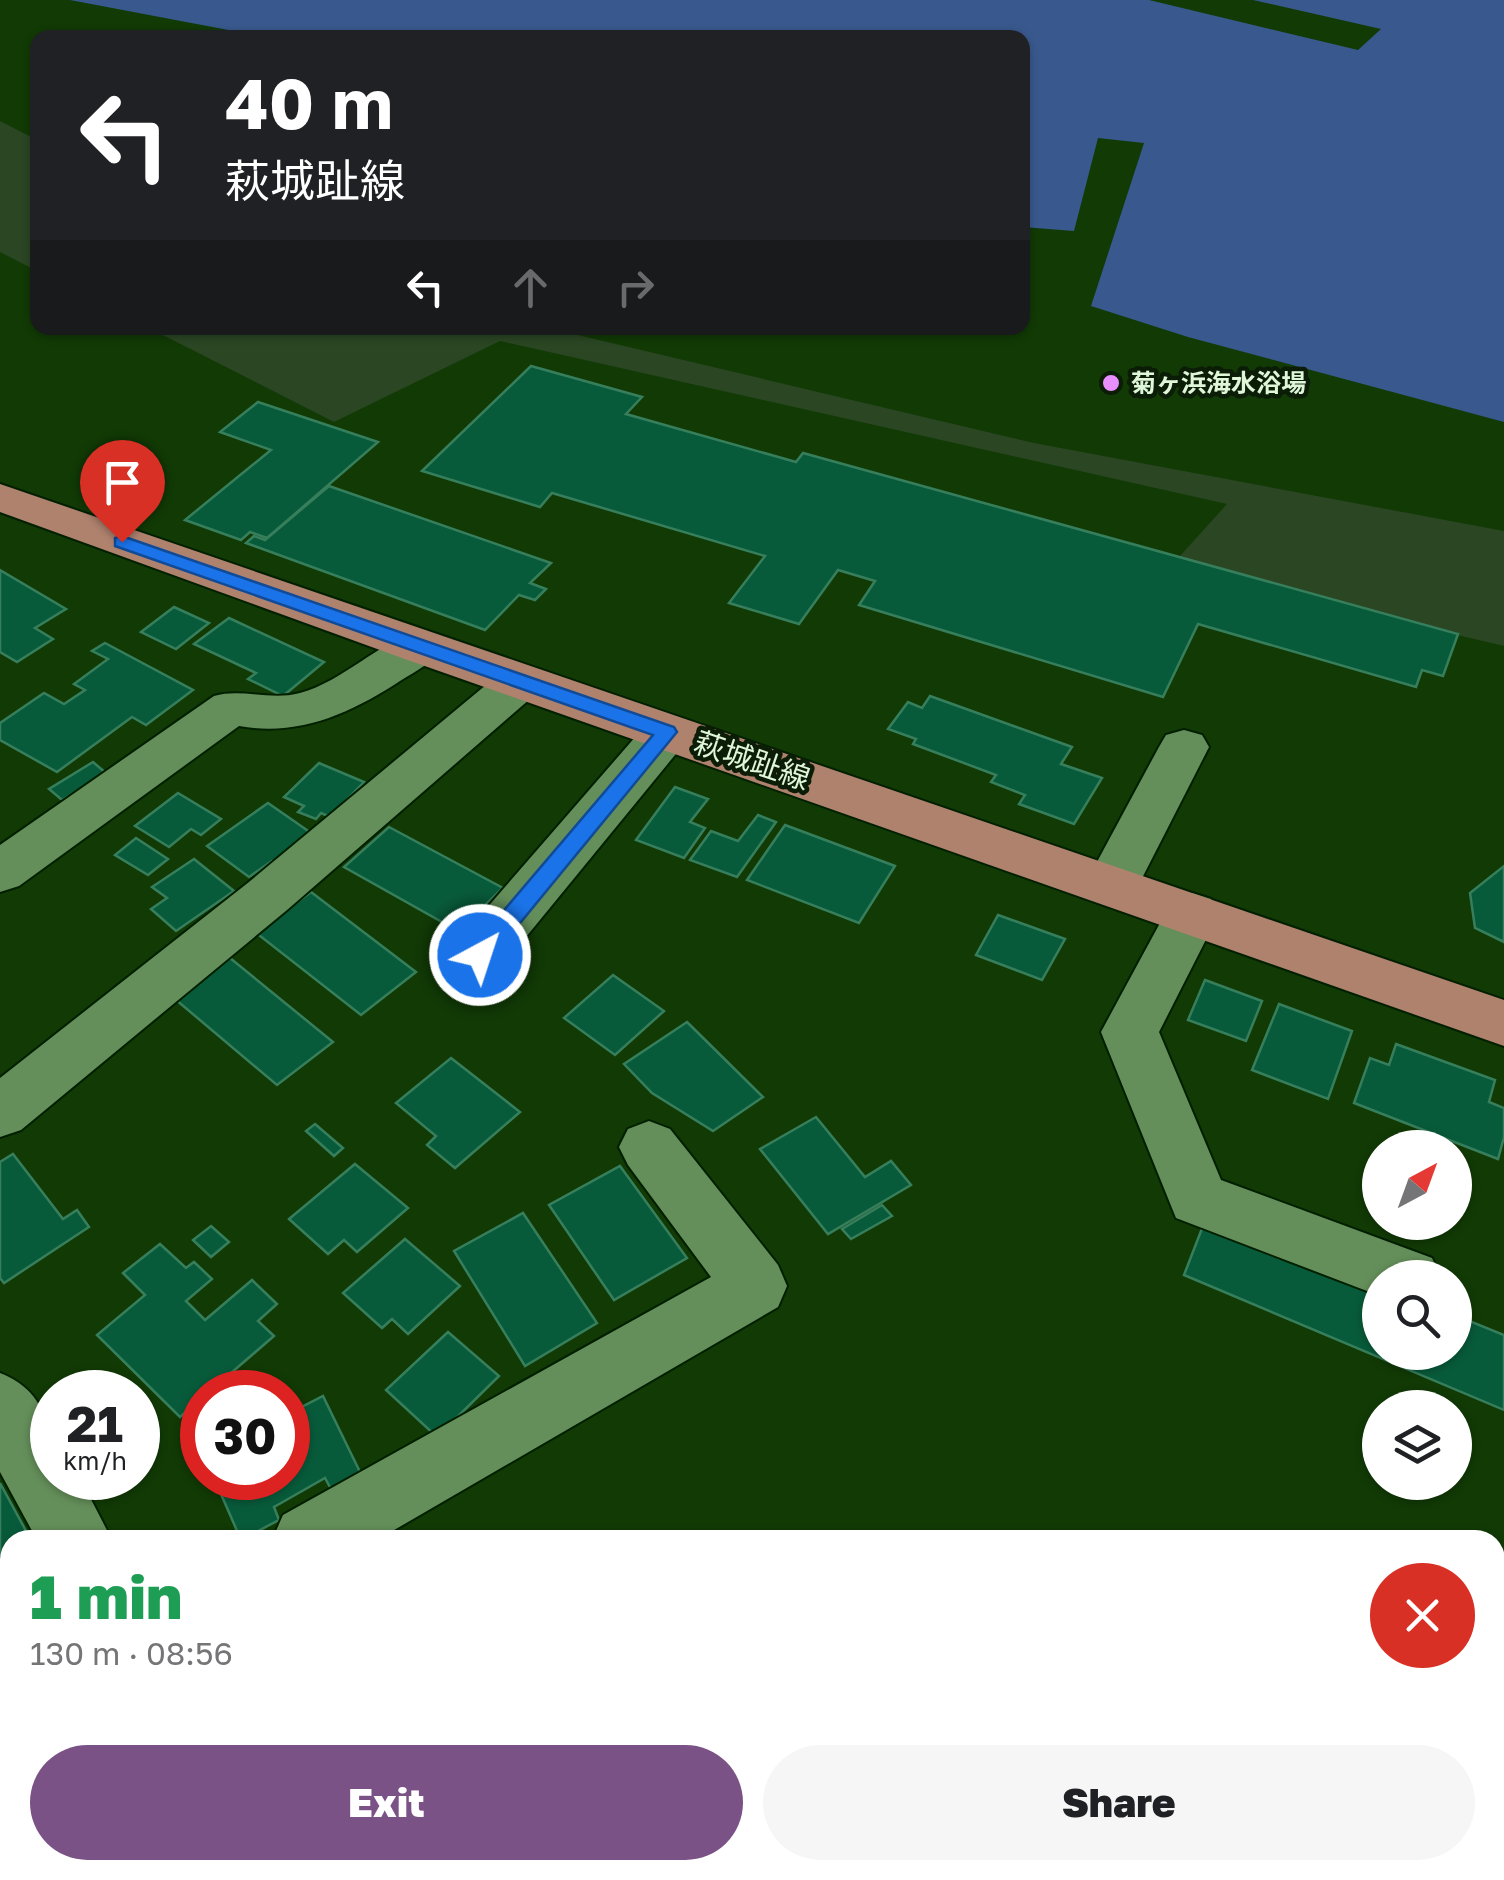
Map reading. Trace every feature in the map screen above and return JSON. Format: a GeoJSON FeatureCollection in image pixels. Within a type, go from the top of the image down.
{"type":"FeatureCollection","features":[{"type":"Feature","properties":{"kind":"main road","name":"萩城趾線"},"geometry":{"type":"LineString","coordinates":[[0,497],[419,647],[1504,1023]]}},
{"type":"Feature","properties":{"kind":"street"},"geometry":{"type":"LineString","coordinates":[[0,872],[231,708],[261,716],[303,712],[333,699],[419,647]]}},
{"type":"Feature","properties":{"kind":"street"},"geometry":{"type":"LineString","coordinates":[[0,1112],[268,896],[520,681]]}},
{"type":"Feature","properties":{"kind":"street"},"geometry":{"type":"LineString","coordinates":[[480,955],[667,732]]}},
{"type":"Feature","properties":{"kind":"street"},"geometry":{"type":"LineString","coordinates":[[1111,886],[1184,747]]}},
{"type":"Feature","properties":{"kind":"street"},"geometry":{"type":"LineString","coordinates":[[1192,914],[1130,1032],[1198,1200],[1362,1261]]}},
{"type":"Feature","properties":{"kind":"street"},"geometry":{"type":"LineString","coordinates":[[326,1530],[755,1286],[649,1147]]}},
{"type":"Feature","properties":{"kind":"street"},"geometry":{"type":"LineString","coordinates":[[0,1405],[70,1530]]}},
{"type":"Feature","properties":{"kind":"green space"},"geometry":{"type":"Polygon","coordinates":[[[0,121],[30,136],[30,267],[0,252],[0,121]]]}},
{"type":"Feature","properties":{"kind":"green space"},"geometry":{"type":"Polygon","coordinates":[[[163,335],[578,335],[1034,443],[1504,531],[1504,646],[1170,567],[1227,504],[500,341],[334,422],[163,335]]]}},
{"type":"Feature","properties":{"kind":"water"},"geometry":{"type":"Polygon","coordinates":[[[70,0],[1149,0],[1358,50],[1381,29],[1253,0],[1504,0],[1504,422],[1188,337],[1091,306],[1144,143],[1098,138],[1074,231],[1030,228],[1030,30],[229,30],[70,0]]]}},
{"type":"Feature","properties":{"kind":"building"},"geometry":{"type":"Polygon","coordinates":[[[531,366],[642,397],[626,414],[796,462],[803,453],[1458,634],[1443,676],[1422,670],[1416,687],[1198,624],[1163,697],[859,605],[875,581],[838,570],[799,624],[729,603],[765,556],[552,493],[540,507],[422,471],[531,366]]]}},
{"type":"Feature","properties":{"kind":"building"},"geometry":{"type":"Polygon","coordinates":[[[258,402],[378,442],[267,538],[250,532],[241,540],[185,520],[271,450],[220,432],[258,402]]]}},
{"type":"Feature","properties":{"kind":"building"},"geometry":{"type":"Polygon","coordinates":[[[329,486],[551,563],[530,583],[546,589],[535,600],[519,595],[485,630],[246,543],[254,536],[265,540],[329,486]]]}},
{"type":"Feature","properties":{"kind":"building"},"geometry":{"type":"Polygon","coordinates":[[[0,570],[66,609],[35,628],[53,639],[17,662],[0,652],[0,570]]]}},
{"type":"Feature","properties":{"kind":"building"},"geometry":{"type":"Polygon","coordinates":[[[174,607],[209,623],[176,649],[141,632],[174,607]]]}},
{"type":"Feature","properties":{"kind":"building"},"geometry":{"type":"Polygon","coordinates":[[[229,618],[324,662],[283,696],[248,679],[256,673],[194,644],[229,618]]]}},
{"type":"Feature","properties":{"kind":"building"},"geometry":{"type":"Polygon","coordinates":[[[105,643],[193,690],[146,725],[132,717],[57,772],[0,740],[0,723],[44,693],[64,704],[85,690],[74,684],[108,659],[92,651],[105,643]]]}},
{"type":"Feature","properties":{"kind":"building"},"geometry":{"type":"Polygon","coordinates":[[[930,696],[1072,747],[1061,764],[1102,778],[1074,824],[1019,804],[1025,795],[991,782],[996,775],[913,744],[916,739],[888,729],[908,702],[922,708],[930,696]]]}},
{"type":"Feature","properties":{"kind":"building"},"geometry":{"type":"Polygon","coordinates":[[[93,762],[106,773],[62,800],[49,789],[93,762]]]}},
{"type":"Feature","properties":{"kind":"building"},"geometry":{"type":"Polygon","coordinates":[[[319,763],[364,782],[330,817],[321,813],[316,819],[298,812],[304,806],[284,797],[319,763]]]}},
{"type":"Feature","properties":{"kind":"building"},"geometry":{"type":"Polygon","coordinates":[[[675,787],[708,799],[690,822],[705,828],[684,858],[636,840],[675,787]]]}},
{"type":"Feature","properties":{"kind":"building"},"geometry":{"type":"Polygon","coordinates":[[[178,793],[221,819],[201,835],[191,829],[169,847],[135,826],[178,793]]]}},
{"type":"Feature","properties":{"kind":"building"},"geometry":{"type":"Polygon","coordinates":[[[268,803],[314,835],[276,864],[272,861],[249,877],[207,846],[268,803]]]}},
{"type":"Feature","properties":{"kind":"building"},"geometry":{"type":"Polygon","coordinates":[[[758,815],[776,822],[737,877],[690,860],[711,831],[738,841],[758,815]]]}},
{"type":"Feature","properties":{"kind":"building"},"geometry":{"type":"Polygon","coordinates":[[[785,825],[895,866],[859,923],[747,880],[785,825]]]}},
{"type":"Feature","properties":{"kind":"building"},"geometry":{"type":"Polygon","coordinates":[[[389,827],[503,888],[458,931],[344,867],[389,827]]]}},
{"type":"Feature","properties":{"kind":"building"},"geometry":{"type":"Polygon","coordinates":[[[136,838],[168,859],[148,875],[115,855],[136,838]]]}},
{"type":"Feature","properties":{"kind":"building"},"geometry":{"type":"Polygon","coordinates":[[[194,859],[234,891],[176,931],[151,909],[167,898],[152,887],[194,859]]]}},
{"type":"Feature","properties":{"kind":"building"},"geometry":{"type":"Polygon","coordinates":[[[1504,866],[1504,942],[1475,928],[1470,893],[1504,866]]]}},
{"type":"Feature","properties":{"kind":"building"},"geometry":{"type":"Polygon","coordinates":[[[311,892],[416,972],[361,1015],[255,932],[311,892]]]}},
{"type":"Feature","properties":{"kind":"building"},"geometry":{"type":"Polygon","coordinates":[[[998,915],[1065,939],[1042,980],[976,955],[998,915]]]}},
{"type":"Feature","properties":{"kind":"building"},"geometry":{"type":"Polygon","coordinates":[[[230,958],[333,1042],[277,1085],[175,999],[230,958]]]}},
{"type":"Feature","properties":{"kind":"building"},"geometry":{"type":"Polygon","coordinates":[[[613,975],[664,1011],[615,1055],[564,1018],[613,975]]]}},
{"type":"Feature","properties":{"kind":"building"},"geometry":{"type":"Polygon","coordinates":[[[1205,980],[1262,1001],[1246,1041],[1188,1020],[1205,980]]]}},
{"type":"Feature","properties":{"kind":"building"},"geometry":{"type":"Polygon","coordinates":[[[1279,1004],[1352,1031],[1328,1099],[1252,1070],[1279,1004]]]}},
{"type":"Feature","properties":{"kind":"building"},"geometry":{"type":"Polygon","coordinates":[[[687,1022],[763,1097],[713,1131],[652,1093],[624,1064],[687,1022]]]}},
{"type":"Feature","properties":{"kind":"building"},"geometry":{"type":"Polygon","coordinates":[[[1396,1044],[1495,1080],[1489,1102],[1504,1108],[1504,1137],[1498,1159],[1472,1149],[1472,1130],[1423,1130],[1354,1103],[1370,1058],[1389,1065],[1396,1044]]]}},
{"type":"Feature","properties":{"kind":"building"},"geometry":{"type":"Polygon","coordinates":[[[451,1058],[520,1112],[455,1168],[427,1145],[436,1136],[396,1103],[451,1058]]]}},
{"type":"Feature","properties":{"kind":"building"},"geometry":{"type":"Polygon","coordinates":[[[816,1117],[865,1177],[891,1161],[911,1185],[828,1234],[760,1149],[816,1117]]]}},
{"type":"Feature","properties":{"kind":"building"},"geometry":{"type":"Polygon","coordinates":[[[315,1124],[343,1148],[334,1156],[306,1131],[315,1124]]]}},
{"type":"Feature","properties":{"kind":"building"},"geometry":{"type":"Polygon","coordinates":[[[13,1154],[63,1219],[77,1210],[89,1227],[4,1283],[0,1278],[0,1162],[13,1154]]]}},
{"type":"Feature","properties":{"kind":"building"},"geometry":{"type":"Polygon","coordinates":[[[355,1164],[408,1208],[357,1252],[344,1240],[328,1254],[289,1219],[355,1164]]]}},
{"type":"Feature","properties":{"kind":"building"},"geometry":{"type":"Polygon","coordinates":[[[620,1166],[687,1258],[614,1300],[549,1205],[620,1166]]]}},
{"type":"Feature","properties":{"kind":"building"},"geometry":{"type":"Polygon","coordinates":[[[882,1205],[892,1216],[851,1239],[842,1229],[882,1205]]]}},
{"type":"Feature","properties":{"kind":"building"},"geometry":{"type":"Polygon","coordinates":[[[523,1213],[597,1323],[525,1366],[454,1251],[523,1213]]]}},
{"type":"Feature","properties":{"kind":"building"},"geometry":{"type":"Polygon","coordinates":[[[1208,1213],[1362,1277],[1362,1350],[1184,1275],[1208,1213]]]}},
{"type":"Feature","properties":{"kind":"building"},"geometry":{"type":"Polygon","coordinates":[[[211,1226],[229,1242],[211,1257],[193,1240],[211,1226]]]}},
{"type":"Feature","properties":{"kind":"building"},"geometry":{"type":"Polygon","coordinates":[[[405,1239],[460,1286],[408,1334],[392,1319],[382,1328],[343,1293],[405,1239]]]}},
{"type":"Feature","properties":{"kind":"building"},"geometry":{"type":"Polygon","coordinates":[[[160,1244],[186,1268],[194,1262],[212,1279],[186,1301],[205,1320],[252,1280],[277,1304],[258,1321],[274,1336],[235,1370],[180,1370],[180,1417],[160,1397],[160,1370],[132,1370],[97,1335],[145,1295],[123,1273],[160,1244]]]}},
{"type":"Feature","properties":{"kind":"building"},"geometry":{"type":"Polygon","coordinates":[[[1472,1322],[1504,1335],[1504,1410],[1472,1396],[1472,1390],[1457,1390],[1409,1370],[1472,1370],[1472,1322]]]}},
{"type":"Feature","properties":{"kind":"building"},"geometry":{"type":"Polygon","coordinates":[[[448,1332],[499,1376],[437,1437],[386,1390],[448,1332]]]}},
{"type":"Feature","properties":{"kind":"building"},"geometry":{"type":"Polygon","coordinates":[[[323,1396],[361,1474],[332,1491],[325,1478],[310,1487],[310,1403],[323,1396]]]}},
{"type":"Feature","properties":{"kind":"building"},"geometry":{"type":"Polygon","coordinates":[[[0,1483],[26,1530],[0,1530],[0,1483]]]}},
{"type":"Feature","properties":{"kind":"building"},"geometry":{"type":"Polygon","coordinates":[[[224,1500],[286,1500],[274,1507],[279,1520],[260,1530],[237,1530],[224,1500]]]}},
{"type":"Feature","properties":{"kind":"place","name":"菊ヶ浜海水浴場"},"geometry":{"type":"Point","coordinates":[1111,383]}},
{"type":"Feature","properties":{"kind":"route"},"geometry":{"type":"LineString","coordinates":[[122,542],[667,732],[480,955]]}}]}
